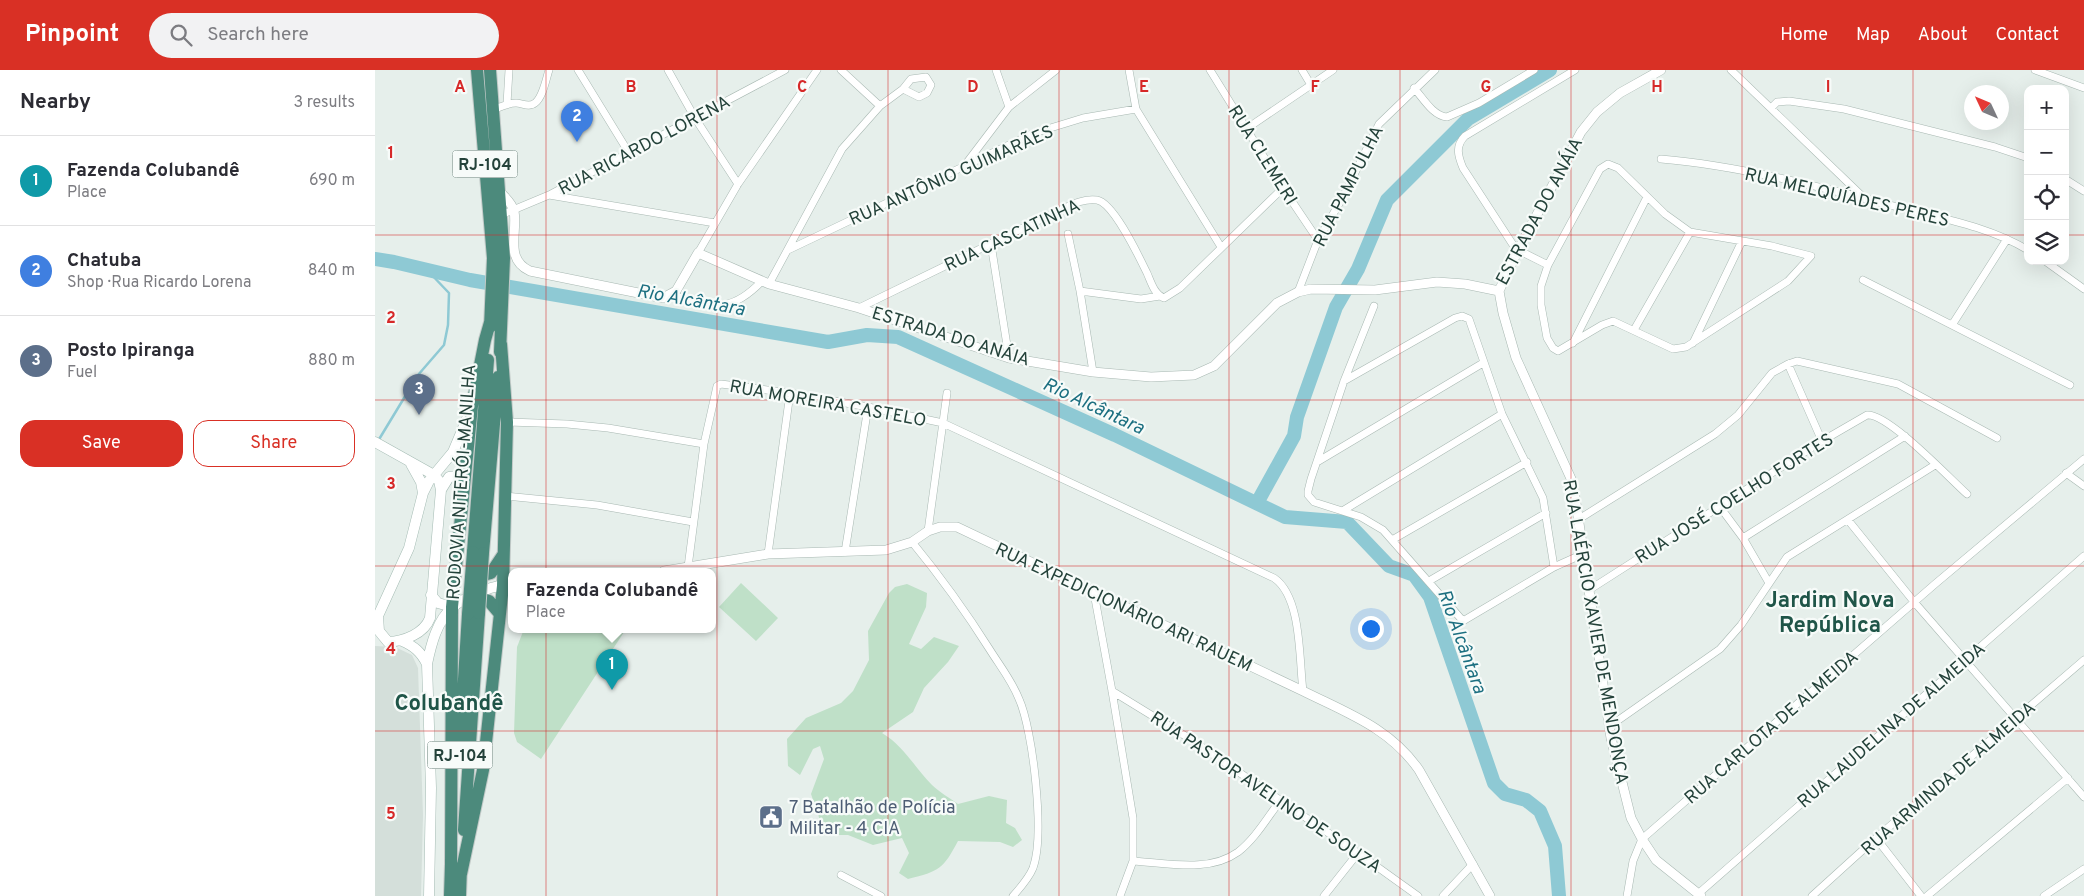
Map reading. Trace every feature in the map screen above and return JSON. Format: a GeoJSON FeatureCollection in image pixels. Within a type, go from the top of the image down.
{"type":"FeatureCollection","features":[{"type":"Feature","properties":{"kind":"highway","name":"RODOVIA NITERÓI-MANILHA"},"geometry":{"type":"LineString","coordinates":[[477,70],[499,258]]}},
{"type":"Feature","properties":{"kind":"highway","name":"RODOVIA NITERÓI-MANILHA"},"geometry":{"type":"LineString","coordinates":[[450,896],[456,872],[499,258],[501,215],[490,70]]}},
{"type":"Feature","properties":{"kind":"highway","name":"RODOVIA NITERÓI-MANILHA"},"geometry":{"type":"LineString","coordinates":[[478,553],[501,344],[495,313]]}},
{"type":"Feature","properties":{"kind":"highway"},"geometry":{"type":"LineString","coordinates":[[456,872],[452,607],[463,481],[472,406],[485,340],[495,313]]}},
{"type":"Feature","properties":{"kind":"highway"},"geometry":{"type":"LineString","coordinates":[[456,872],[483,770],[503,586],[507,422],[501,344]]}},
{"type":"Feature","properties":{"kind":"highway"},"geometry":{"type":"LineString","coordinates":[[476,577],[491,573],[504,554]]}},
{"type":"Feature","properties":{"kind":"highway"},"geometry":{"type":"LineString","coordinates":[[473,596],[489,601],[500,614]]}},
{"type":"Feature","properties":{"kind":"highway","name":"RODOVIA NITERÓI-MANILHA"},"geometry":{"type":"LineString","coordinates":[[456,872],[460,896]]}},
{"type":"Feature","properties":{"kind":"main road"},"geometry":{"type":"LineString","coordinates":[[375,442],[411,464],[434,475],[439,481],[441,490],[429,618],[426,625],[402,641],[388,642],[385,639],[379,631],[379,616],[409,548],[423,493],[434,475],[453,452],[472,406]]}},
{"type":"Feature","properties":{"kind":"main road"},"geometry":{"type":"LineString","coordinates":[[411,464],[421,482],[423,493]]}},
{"type":"Feature","properties":{"kind":"main road"},"geometry":{"type":"LineString","coordinates":[[441,490],[449,477],[457,476],[463,481]]}},
{"type":"Feature","properties":{"kind":"main road"},"geometry":{"type":"LineString","coordinates":[[423,493],[432,486],[441,490]]}},
{"type":"Feature","properties":{"kind":"main road"},"geometry":{"type":"LineString","coordinates":[[456,558],[461,566],[476,577],[503,586]]}},
{"type":"Feature","properties":{"kind":"main road"},"geometry":{"type":"LineString","coordinates":[[429,896],[431,788],[427,664],[434,637],[452,607],[473,596],[503,586]]}},
{"type":"Feature","properties":{"kind":"main road"},"geometry":{"type":"LineString","coordinates":[[431,595],[438,603],[452,607]]}},
{"type":"Feature","properties":{"kind":"main road"},"geometry":{"type":"LineString","coordinates":[[402,641],[416,649],[427,664]]}},
{"type":"Feature","properties":{"kind":"street"},"geometry":{"type":"LineString","coordinates":[[507,104],[509,70]]}},
{"type":"Feature","properties":{"kind":"street"},"geometry":{"type":"LineString","coordinates":[[493,110],[507,104],[515,103],[530,106],[535,103],[539,98],[549,70]]}},
{"type":"Feature","properties":{"kind":"street"},"geometry":{"type":"LineString","coordinates":[[578,70],[629,153]]}},
{"type":"Feature","properties":{"kind":"street"},"geometry":{"type":"LineString","coordinates":[[668,70],[695,118],[738,184]]}},
{"type":"Feature","properties":{"kind":"street","name":"RUA RICARDO LORENA"},"geometry":{"type":"LineString","coordinates":[[501,215],[549,195],[785,70]]}},
{"type":"Feature","properties":{"kind":"street"},"geometry":{"type":"LineString","coordinates":[[671,295],[738,184],[817,70]]}},
{"type":"Feature","properties":{"kind":"street"},"geometry":{"type":"LineString","coordinates":[[841,70],[880,106]]}},
{"type":"Feature","properties":{"kind":"street"},"geometry":{"type":"LineString","coordinates":[[997,70],[1009,107]]}},
{"type":"Feature","properties":{"kind":"street"},"geometry":{"type":"LineString","coordinates":[[964,166],[1009,107],[1056,70]]}},
{"type":"Feature","properties":{"kind":"street"},"geometry":{"type":"LineString","coordinates":[[1129,70],[1136,109],[1221,247]]}},
{"type":"Feature","properties":{"kind":"street","name":"RUA CLEMERI"},"geometry":{"type":"LineString","coordinates":[[1210,70],[1283,188],[1318,240]]}},
{"type":"Feature","properties":{"kind":"street"},"geometry":{"type":"LineString","coordinates":[[1302,70],[1311,86]]}},
{"type":"Feature","properties":{"kind":"street"},"geometry":{"type":"LineString","coordinates":[[1246,129],[1333,70]]}},
{"type":"Feature","properties":{"kind":"street","name":"RUA PAMPULHA"},"geometry":{"type":"LineString","coordinates":[[1298,292],[1318,240],[1343,197],[1379,124],[1414,88],[1435,70]]}},
{"type":"Feature","properties":{"kind":"street"},"geometry":{"type":"LineString","coordinates":[[1414,88],[1434,111],[1442,117],[1447,117],[1479,103],[1534,70]]}},
{"type":"Feature","properties":{"kind":"street"},"geometry":{"type":"LineString","coordinates":[[1548,265],[1517,250],[1463,168],[1458,156],[1458,146],[1465,136],[1575,70]]}},
{"type":"Feature","properties":{"kind":"street","name":"ESTRADA DO ANÁIA"},"geometry":{"type":"LineString","coordinates":[[697,253],[765,283],[859,308],[1009,358],[1093,372],[1151,377],[1194,375],[1207,371],[1214,366],[1277,303],[1298,292],[1332,288],[1375,290],[1437,282],[1465,284],[1499,291],[1517,250],[1579,134],[1597,112],[1620,93],[1661,70]]}},
{"type":"Feature","properties":{"kind":"street"},"geometry":{"type":"LineString","coordinates":[[1731,70],[1862,196]]}},
{"type":"Feature","properties":{"kind":"street"},"geometry":{"type":"LineString","coordinates":[[2035,70],[2084,88]]}},
{"type":"Feature","properties":{"kind":"street"},"geometry":{"type":"LineString","coordinates":[[499,192],[506,198],[514,210],[514,245],[517,261],[524,268],[536,273],[656,298],[671,295],[711,305],[725,306],[765,283],[788,250],[842,149],[880,106],[903,89]]}},
{"type":"Feature","properties":{"kind":"street"},"geometry":{"type":"LineString","coordinates":[[1771,108],[1777,102],[1789,100],[1844,108],[1995,147],[2024,157]]}},
{"type":"Feature","properties":{"kind":"street","name":"RUA ANTÔNIO GUIMARÃES"},"geometry":{"type":"LineString","coordinates":[[788,250],[1034,133],[1083,118],[1136,109]]}},
{"type":"Feature","properties":{"kind":"street","name":"RUA MELQUÍADES PERES"},"geometry":{"type":"LineString","coordinates":[[1661,159],[1728,169],[1862,196],[1975,226],[2024,248]]}},
{"type":"Feature","properties":{"kind":"street"},"geometry":{"type":"LineString","coordinates":[[1608,164],[1617,168],[1673,221],[1690,232],[1772,246],[1811,256],[1788,281],[1693,344],[1673,349],[1613,321],[1602,325],[1558,351],[1553,348],[1547,338],[1541,305],[1541,286],[1548,265],[1603,166],[1608,164]]}},
{"type":"Feature","properties":{"kind":"street"},"geometry":{"type":"LineString","coordinates":[[2069,181],[2084,190]]}},
{"type":"Feature","properties":{"kind":"street"},"geometry":{"type":"LineString","coordinates":[[1080,291],[1141,299],[1170,296],[1283,188]]}},
{"type":"Feature","properties":{"kind":"street"},"geometry":{"type":"LineString","coordinates":[[549,195],[715,223]]}},
{"type":"Feature","properties":{"kind":"street"},"geometry":{"type":"LineString","coordinates":[[1572,343],[1647,197]]}},
{"type":"Feature","properties":{"kind":"street","name":"RUA CASCATINHA"},"geometry":{"type":"LineString","coordinates":[[859,308],[1059,210],[1085,200],[1103,202],[1113,212],[1141,261],[1154,290],[1160,296]]}},
{"type":"Feature","properties":{"kind":"street"},"geometry":{"type":"LineString","coordinates":[[1635,330],[1690,232]]}},
{"type":"Feature","properties":{"kind":"street"},"geometry":{"type":"LineString","coordinates":[[1068,234],[1080,291],[1093,372]]}},
{"type":"Feature","properties":{"kind":"street"},"geometry":{"type":"LineString","coordinates":[[1952,325],[2007,240]]}},
{"type":"Feature","properties":{"kind":"street"},"geometry":{"type":"LineString","coordinates":[[1693,344],[1742,241]]}},
{"type":"Feature","properties":{"kind":"street"},"geometry":{"type":"LineString","coordinates":[[991,244],[1009,358]]}},
{"type":"Feature","properties":{"kind":"street"},"geometry":{"type":"LineString","coordinates":[[2051,265],[2084,289]]}},
{"type":"Feature","properties":{"kind":"street"},"geometry":{"type":"LineString","coordinates":[[1863,280],[2070,385]]}},
{"type":"Feature","properties":{"kind":"street","name":"RUA LAÉRCIO XAVIER DE MENDONÇA"},"geometry":{"type":"LineString","coordinates":[[1499,291],[1503,313],[1516,358],[1570,476],[1579,519],[1610,726],[1627,804],[1649,851],[1665,868],[1700,895]]}},
{"type":"Feature","properties":{"kind":"street"},"geometry":{"type":"LineString","coordinates":[[1374,306],[1344,381],[1317,462],[1308,491],[1310,499],[1319,505],[1344,510],[1373,523],[1383,530],[1463,621],[1554,567],[1583,554]]}},
{"type":"Feature","properties":{"kind":"street"},"geometry":{"type":"LineString","coordinates":[[1344,381],[1455,318],[1466,317],[1471,323],[1483,363],[1502,414],[1543,498],[1554,567]]}},
{"type":"Feature","properties":{"kind":"street"},"geometry":{"type":"LineString","coordinates":[[1579,519],[1726,426],[1741,411],[1772,372],[1788,364],[1802,362],[1898,384],[1997,438]]}},
{"type":"Feature","properties":{"kind":"street"},"geometry":{"type":"LineString","coordinates":[[1317,462],[1483,363]]}},
{"type":"Feature","properties":{"kind":"street"},"geometry":{"type":"LineString","coordinates":[[1788,364],[1822,440]]}},
{"type":"Feature","properties":{"kind":"street","name":"RUA MOREIRA CASTELO"},"geometry":{"type":"LineString","coordinates":[[704,444],[715,389],[721,384],[868,406],[943,423],[1153,520],[1278,581],[1287,591],[1292,607],[1298,639],[1303,691]]}},
{"type":"Feature","properties":{"kind":"street"},"geometry":{"type":"LineString","coordinates":[[768,554],[790,393]]}},
{"type":"Feature","properties":{"kind":"street"},"geometry":{"type":"LineString","coordinates":[[928,531],[947,393]]}},
{"type":"Feature","properties":{"kind":"street"},"geometry":{"type":"LineString","coordinates":[[845,552],[868,406]]}},
{"type":"Feature","properties":{"kind":"street"},"geometry":{"type":"LineString","coordinates":[[1344,510],[1502,414]]}},
{"type":"Feature","properties":{"kind":"street","name":"RUA JOSÉ COELHO FORTES"},"geometry":{"type":"LineString","coordinates":[[1589,590],[1822,440],[1867,415],[1880,418],[1905,436]]}},
{"type":"Feature","properties":{"kind":"street"},"geometry":{"type":"LineString","coordinates":[[507,422],[567,424],[608,428],[704,444],[688,567]]}},
{"type":"Feature","properties":{"kind":"street"},"geometry":{"type":"LineString","coordinates":[[1743,538],[1905,436],[1967,494]]}},
{"type":"Feature","properties":{"kind":"street","name":"RUA CARLOTA DE ALMEIDA"},"geometry":{"type":"LineString","coordinates":[[1642,839],[1915,602],[2084,459]]}},
{"type":"Feature","properties":{"kind":"street"},"geometry":{"type":"LineString","coordinates":[[1392,540],[1527,462]]}},
{"type":"Feature","properties":{"kind":"street"},"geometry":{"type":"LineString","coordinates":[[1610,726],[1720,649],[1741,625],[1780,564],[1787,558],[1935,465]]}},
{"type":"Feature","properties":{"kind":"street"},"geometry":{"type":"LineString","coordinates":[[2066,473],[2084,486]]}},
{"type":"Feature","properties":{"kind":"street"},"geometry":{"type":"LineString","coordinates":[[505,496],[597,505],[693,522]]}},
{"type":"Feature","properties":{"kind":"street"},"geometry":{"type":"LineString","coordinates":[[1719,508],[1743,538],[1769,583]]}},
{"type":"Feature","properties":{"kind":"street"},"geometry":{"type":"LineString","coordinates":[[1429,581],[1546,513]]}},
{"type":"Feature","properties":{"kind":"street"},"geometry":{"type":"LineString","coordinates":[[1848,520],[1915,602],[2084,798]]}},
{"type":"Feature","properties":{"kind":"street","name":"RUA EXPEDICIONÁRIO ARI RAUEM"},"geometry":{"type":"LineString","coordinates":[[682,568],[768,554],[886,550],[912,542],[928,531],[940,527],[957,527],[1303,691],[1375,728],[1400,746],[1419,770],[1490,896]]}},
{"type":"Feature","properties":{"kind":"street"},"geometry":{"type":"LineString","coordinates":[[912,542],[941,577],[974,624],[1012,684],[1024,712],[1038,802],[1038,832],[1033,867],[1013,896]]}},
{"type":"Feature","properties":{"kind":"street","name":"RUA LAUDELINA DE ALMEIDA"},"geometry":{"type":"LineString","coordinates":[[1700,895],[2084,556]]}},
{"type":"Feature","properties":{"kind":"street"},"geometry":{"type":"LineString","coordinates":[[1094,593],[1133,818],[1133,861],[1121,896]]}},
{"type":"Feature","properties":{"kind":"street","name":"RUA ARMINDA DE ALMEIDA"},"geometry":{"type":"LineString","coordinates":[[1817,894],[1876,838],[2084,660]]}},
{"type":"Feature","properties":{"kind":"street","name":"RUA PASTOR AVELINO DE SOUZA"},"geometry":{"type":"LineString","coordinates":[[1112,691],[1180,732],[1418,896]]}},
{"type":"Feature","properties":{"kind":"street"},"geometry":{"type":"LineString","coordinates":[[1927,896],[2068,778]]}},
{"type":"Feature","properties":{"kind":"street"},"geometry":{"type":"LineString","coordinates":[[1133,861],[1207,865],[1223,861],[1247,844],[1280,802]]}},
{"type":"Feature","properties":{"kind":"street"},"geometry":{"type":"LineString","coordinates":[[1876,838],[1921,896]]}},
{"type":"Feature","properties":{"kind":"street"},"geometry":{"type":"LineString","coordinates":[[1627,896],[1633,861],[1642,839]]}},
{"type":"Feature","properties":{"kind":"street"},"geometry":{"type":"LineString","coordinates":[[1324,896],[1358,853]]}},
{"type":"Feature","properties":{"kind":"street"},"geometry":{"type":"LineString","coordinates":[[1443,896],[1473,864]]}},
{"type":"Feature","properties":{"kind":"street"},"geometry":{"type":"LineString","coordinates":[[2044,896],[2084,869]]}},
{"type":"Feature","properties":{"kind":"street"},"geometry":{"type":"LineString","coordinates":[[841,874],[881,896]]}},
{"type":"Feature","properties":{"kind":"shaded area"},"geometry":{"type":"Polygon","coordinates":[[[375,646],[395,647],[412,655],[418,668],[423,815],[421,896],[375,896],[375,646]]]}},
{"type":"Feature","properties":{"kind":"green space"},"geometry":{"type":"Polygon","coordinates":[[[741,583],[778,618],[756,641],[719,607],[741,583]]]}},
{"type":"Feature","properties":{"kind":"green space"},"geometry":{"type":"Polygon","coordinates":[[[907,584],[927,593],[926,607],[909,644],[921,649],[934,637],[959,646],[948,662],[924,688],[913,712],[882,733],[897,744],[932,785],[958,804],[989,796],[1007,800],[1006,823],[1015,828],[1022,840],[1013,847],[1000,842],[958,841],[948,858],[939,868],[927,874],[908,879],[899,873],[909,853],[902,838],[873,845],[848,835],[825,835],[811,794],[824,759],[820,746],[813,749],[800,775],[788,766],[787,739],[806,718],[841,703],[853,691],[869,660],[868,631],[889,593],[895,587],[907,584]]]}},
{"type":"Feature","properties":{"kind":"green space"},"geometry":{"type":"Polygon","coordinates":[[[522,633],[623,633],[541,759],[517,742],[514,733],[517,647],[522,633]]]}},
{"type":"Feature","properties":{"kind":"waterway"},"geometry":{"type":"LineString","coordinates":[[1257,503],[1294,436],[1297,417],[1336,307],[1358,269],[1387,200],[1468,119],[1550,70]]}},
{"type":"Feature","properties":{"kind":"waterway","name":"Rio Alcântara"},"geometry":{"type":"LineString","coordinates":[[375,259],[470,280],[828,342],[867,335],[898,337],[1115,435],[1285,517],[1347,522],[1389,566],[1414,575],[1430,597],[1494,783],[1505,794],[1526,800],[1540,811],[1555,846],[1559,896]]}},
{"type":"Feature","properties":{"kind":"waterway"},"geometry":{"type":"LineString","coordinates":[[378,441],[418,375],[444,345],[448,325],[449,293],[428,271]]}},
{"type":"Feature","properties":{"kind":"place","name":"Chatuba"},"geometry":{"type":"Point","coordinates":[577,142]}},
{"type":"Feature","properties":{"kind":"place","name":"Posto Ipiranga"},"geometry":{"type":"Point","coordinates":[419,415]}},
{"type":"Feature","properties":{"kind":"place","name":"Fazenda Colubandê"},"geometry":{"type":"Point","coordinates":[612,690]}},
{"type":"Feature","properties":{"kind":"place","name":"7 Batalhão de Polícia Militar - 4 CIA"},"geometry":{"type":"Point","coordinates":[771,817]}},
{"type":"Feature","properties":{"kind":"district","name":"Jardim Nova República"},"geometry":{"type":"Point","coordinates":[1830,612]}},
{"type":"Feature","properties":{"kind":"district","name":"Colubandê"},"geometry":{"type":"Point","coordinates":[449,702]}}]}
